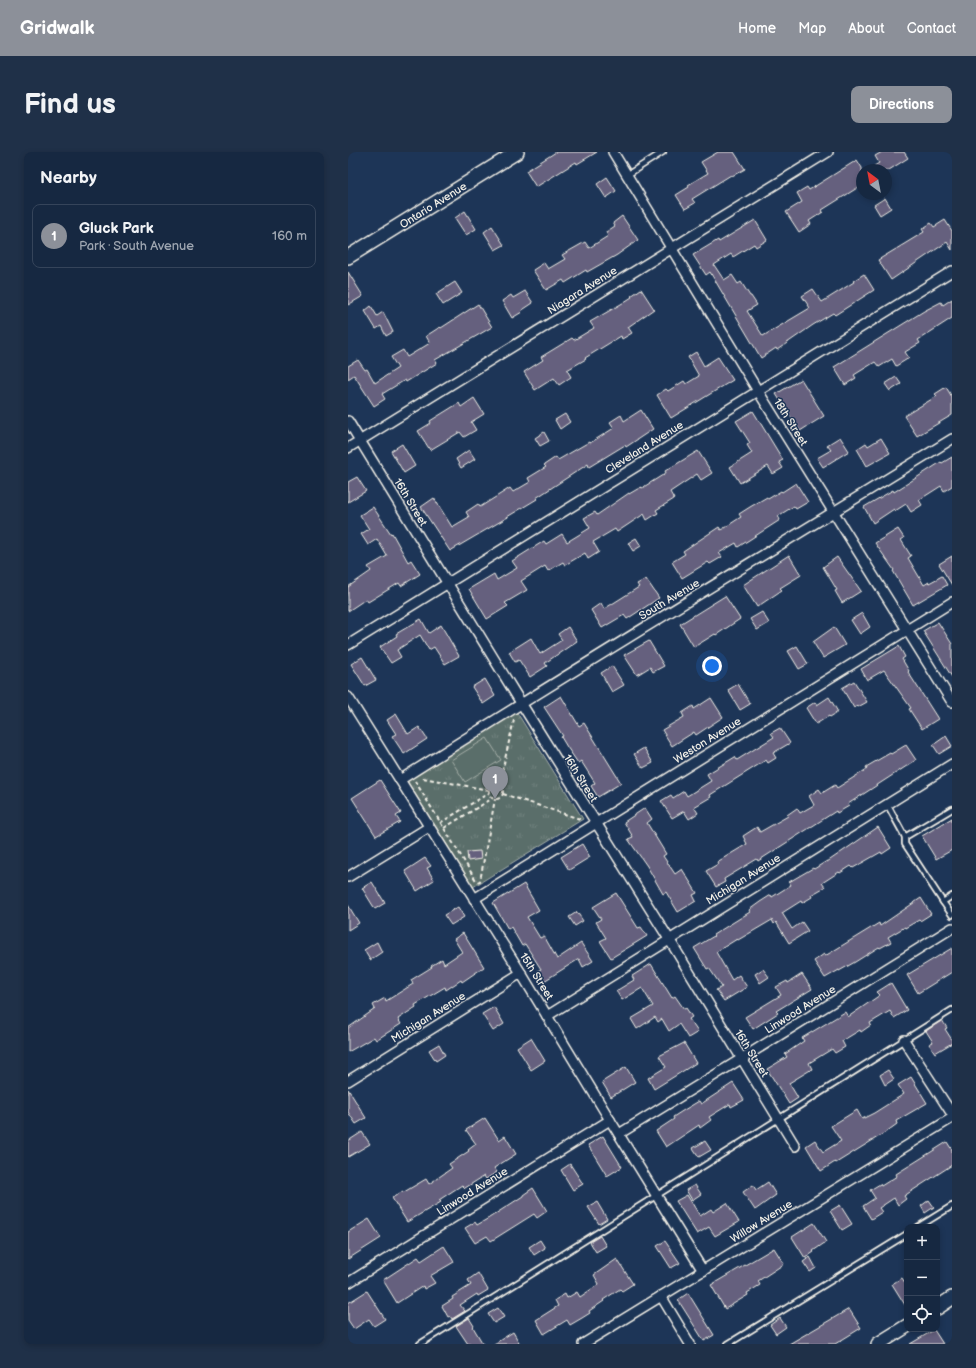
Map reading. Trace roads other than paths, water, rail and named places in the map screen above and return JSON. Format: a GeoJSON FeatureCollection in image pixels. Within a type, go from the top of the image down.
{"type":"FeatureCollection","features":[{"type":"Feature","properties":{"kind":"main road","name":"Ontario Avenue"},"geometry":{"type":"LineString","coordinates":[[348,257],[517,152]]}},
{"type":"Feature","properties":{"kind":"main road"},"geometry":{"type":"LineString","coordinates":[[940,1306],[952,1300]]}},
{"type":"Feature","properties":{"kind":"main road"},"geometry":{"type":"LineString","coordinates":[[878,1344],[904,1328]]}},
{"type":"Feature","properties":{"kind":"street","name":"18th Street"},"geometry":{"type":"LineString","coordinates":[[613,152],[758,391],[952,702]]}},
{"type":"Feature","properties":{"kind":"street","name":"Niagara Avenue"},"geometry":{"type":"LineString","coordinates":[[348,448],[828,152]]}},
{"type":"Feature","properties":{"kind":"street","name":"Cleveland Avenue"},"geometry":{"type":"LineString","coordinates":[[348,645],[952,271]]}},
{"type":"Feature","properties":{"kind":"street","name":"16th Street"},"geometry":{"type":"LineString","coordinates":[[348,421],[596,824],[670,940],[795,1146]]}},
{"type":"Feature","properties":{"kind":"street","name":"South Avenue"},"geometry":{"type":"LineString","coordinates":[[400,780],[521,703],[952,439]]}},
{"type":"Feature","properties":{"kind":"street","name":"Weston Avenue"},"geometry":{"type":"LineString","coordinates":[[474,899],[952,602]]}},
{"type":"Feature","properties":{"kind":"street","name":"15th Street"},"geometry":{"type":"LineString","coordinates":[[348,697],[548,1016],[703,1271]]}},
{"type":"Feature","properties":{"kind":"street","name":"Michigan Avenue"},"geometry":{"type":"LineString","coordinates":[[548,1016],[952,764]]}},
{"type":"Feature","properties":{"kind":"street"},"geometry":{"type":"LineString","coordinates":[[348,877],[430,827]]}},
{"type":"Feature","properties":{"kind":"street","name":"Linwood Avenue"},"geometry":{"type":"LineString","coordinates":[[619,1134],[952,928]]}},
{"type":"Feature","properties":{"kind":"street","name":"Michigan Avenue"},"geometry":{"type":"LineString","coordinates":[[348,1081],[521,973]]}},
{"type":"Feature","properties":{"kind":"street"},"geometry":{"type":"LineString","coordinates":[[904,1040],[952,1114]]}},
{"type":"Feature","properties":{"kind":"street","name":"Willow Avenue"},"geometry":{"type":"LineString","coordinates":[[583,1344],[952,1118]]}},
{"type":"Feature","properties":{"kind":"street","name":"Linwood Avenue"},"geometry":{"type":"LineString","coordinates":[[348,1283],[610,1120]]}},
{"type":"Feature","properties":{"kind":"street"},"geometry":{"type":"LineString","coordinates":[[661,1296],[690,1344]]}},
{"type":"Feature","properties":{"kind":"lane"},"geometry":{"type":"LineString","coordinates":[[627,174],[663,152]]}},
{"type":"Feature","properties":{"kind":"lane"},"geometry":{"type":"LineString","coordinates":[[887,804],[905,837],[905,844],[952,915]]}},
{"type":"Feature","properties":{"kind":"lane"},"geometry":{"type":"LineString","coordinates":[[905,837],[952,809]]}},
{"type":"Feature","properties":{"kind":"lane"},"geometry":{"type":"LineString","coordinates":[[943,902],[952,896]]}},
{"type":"Feature","properties":{"kind":"lane"},"geometry":{"type":"LineString","coordinates":[[420,1344],[952,1010]]}},
{"type":"Feature","properties":{"kind":"lane"},"geometry":{"type":"LineString","coordinates":[[923,1224],[952,1206]]}},
{"type":"Feature","properties":{"kind":"lane"},"geometry":{"type":"LineString","coordinates":[[728,1344],[904,1236]]}},
{"type":"Feature","properties":{"kind":"place","name":"Gluck Park"},"geometry":{"type":"Point","coordinates":[495,799]}}]}
